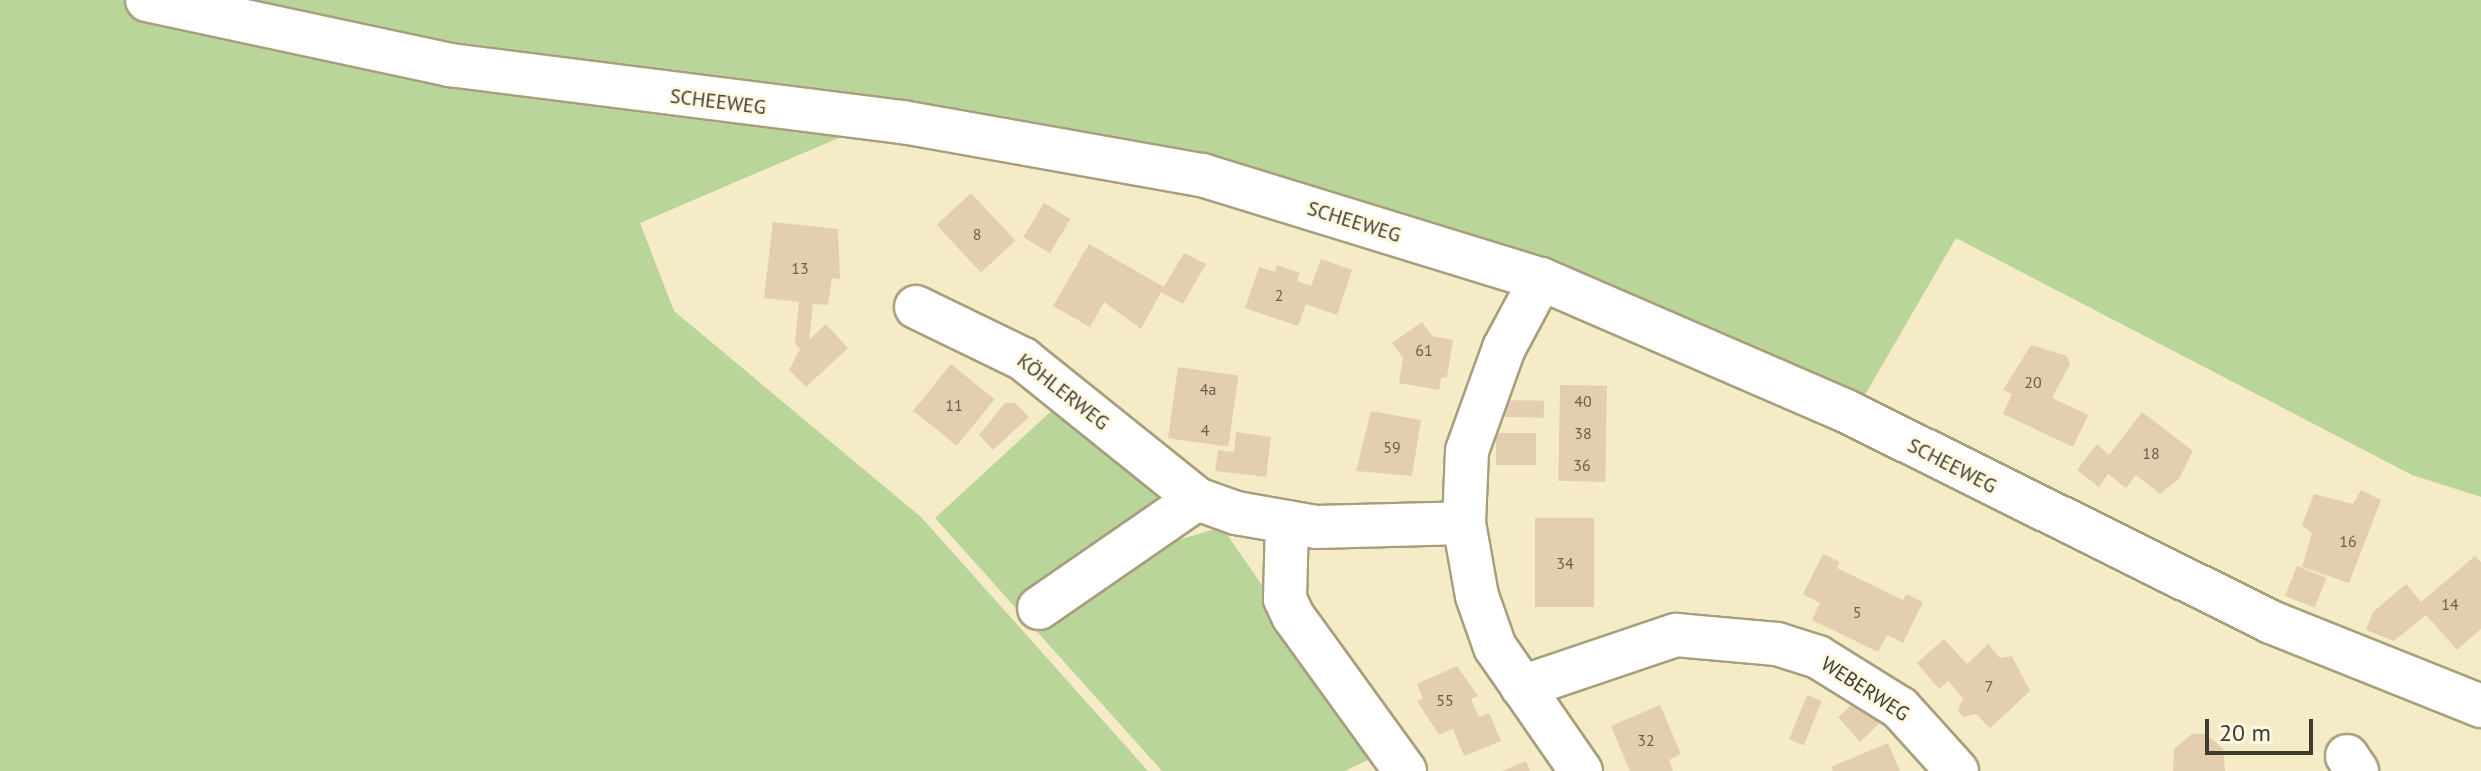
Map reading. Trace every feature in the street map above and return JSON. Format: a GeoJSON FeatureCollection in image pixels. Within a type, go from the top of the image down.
{"type":"FeatureCollection","features":[{"type":"Feature","properties":{"kind":"street","name":"SCHEEWEG"},"geometry":{"type":"LineString","coordinates":[[147,0],[450,65],[750,107],[903,122],[1202,175],[1541,279],[1846,411],[2271,622],[2481,706]]}},
{"type":"Feature","properties":{"kind":"street"},"geometry":{"type":"LineString","coordinates":[[1541,279],[1504,348],[1467,451],[1464,523],[1485,623],[1522,687],[1581,771]]}},
{"type":"Feature","properties":{"kind":"street","name":"KÖHLERWEG"},"geometry":{"type":"LineString","coordinates":[[916,307],[1023,359],[1197,499],[1316,527],[1464,523]]}},
{"type":"Feature","properties":{"kind":"street"},"geometry":{"type":"LineString","coordinates":[[1039,608],[1197,499]]}},
{"type":"Feature","properties":{"kind":"street"},"geometry":{"type":"LineString","coordinates":[[1287,522],[1285,599],[1293,616],[1405,771]]}},
{"type":"Feature","properties":{"kind":"street","name":"WEBERWEG"},"geometry":{"type":"LineString","coordinates":[[1522,687],[1676,635],[1765,641],[1818,657],[1875,690],[1922,728],[1957,771]]}},
{"type":"Feature","properties":{"kind":"green space"},"geometry":{"type":"Polygon","coordinates":[[[0,0],[2481,0],[2481,497],[2412,475],[1956,238],[1862,400],[1548,266],[871,124],[640,223],[674,311],[921,517],[1148,771],[0,771],[0,0]]]}},
{"type":"Feature","properties":{"kind":"green space"},"geometry":{"type":"Polygon","coordinates":[[[1059,404],[1157,495],[1158,546],[1222,527],[1378,755],[1345,771],[1162,771],[935,518],[1059,404]]]}},
{"type":"Feature","properties":{"kind":"building"},"geometry":{"type":"Polygon","coordinates":[[[971,193],[1015,241],[981,273],[937,225],[971,193]]]}},
{"type":"Feature","properties":{"kind":"building"},"geometry":{"type":"Polygon","coordinates":[[[1044,203],[1071,219],[1050,253],[1023,237],[1044,203]]]}},
{"type":"Feature","properties":{"kind":"building"},"geometry":{"type":"Polygon","coordinates":[[[773,222],[838,229],[840,279],[832,278],[828,305],[813,304],[809,340],[826,324],[848,348],[806,387],[789,370],[800,349],[795,343],[799,302],[764,298],[773,222]]]}},
{"type":"Feature","properties":{"kind":"building"},"geometry":{"type":"Polygon","coordinates":[[[1089,244],[1164,287],[1184,253],[1206,264],[1183,304],[1161,292],[1141,329],[1104,302],[1090,327],[1053,306],[1089,244]]]}},
{"type":"Feature","properties":{"kind":"building"},"geometry":{"type":"Polygon","coordinates":[[[1321,259],[1352,270],[1337,315],[1306,304],[1298,326],[1245,308],[1259,267],[1275,272],[1277,265],[1300,273],[1297,281],[1311,286],[1321,259]]]}},
{"type":"Feature","properties":{"kind":"building"},"geometry":{"type":"Polygon","coordinates":[[[1422,322],[1432,336],[1453,340],[1447,377],[1441,378],[1439,390],[1399,383],[1403,358],[1392,343],[1422,322]]]}},
{"type":"Feature","properties":{"kind":"building"},"geometry":{"type":"Polygon","coordinates":[[[2031,345],[2067,356],[2070,364],[2052,398],[2088,415],[2073,447],[2003,414],[2012,394],[2003,390],[2031,345]]]}},
{"type":"Feature","properties":{"kind":"building"},"geometry":{"type":"Polygon","coordinates":[[[951,364],[995,399],[957,446],[913,411],[951,364]]]}},
{"type":"Feature","properties":{"kind":"building"},"geometry":{"type":"Polygon","coordinates":[[[1178,367],[1238,375],[1228,447],[1168,438],[1178,367]]]}},
{"type":"Feature","properties":{"kind":"building"},"geometry":{"type":"Polygon","coordinates":[[[1560,385],[1607,386],[1605,482],[1558,481],[1560,385]]]}},
{"type":"Feature","properties":{"kind":"building"},"geometry":{"type":"Polygon","coordinates":[[[1504,400],[1544,401],[1544,418],[1504,417],[1504,400]]]}},
{"type":"Feature","properties":{"kind":"building"},"geometry":{"type":"Polygon","coordinates":[[[1005,403],[1015,403],[1029,417],[993,450],[979,435],[1005,403]]]}},
{"type":"Feature","properties":{"kind":"building"},"geometry":{"type":"Polygon","coordinates":[[[1371,411],[1421,420],[1412,476],[1356,471],[1371,411]]]}},
{"type":"Feature","properties":{"kind":"building"},"geometry":{"type":"Polygon","coordinates":[[[2142,412],[2193,451],[2179,479],[2160,494],[2136,475],[2126,488],[2108,474],[2099,487],[2077,470],[2097,444],[2109,455],[2142,412]]]}},
{"type":"Feature","properties":{"kind":"building"},"geometry":{"type":"Polygon","coordinates":[[[1236,432],[1271,437],[1266,477],[1215,471],[1218,450],[1234,452],[1236,432]]]}},
{"type":"Feature","properties":{"kind":"building"},"geometry":{"type":"Polygon","coordinates":[[[1496,433],[1536,433],[1536,465],[1496,465],[1496,433]]]}},
{"type":"Feature","properties":{"kind":"building"},"geometry":{"type":"Polygon","coordinates":[[[2361,490],[2381,500],[2349,583],[2302,567],[2312,533],[2302,525],[2314,494],[2353,504],[2361,490]]]}},
{"type":"Feature","properties":{"kind":"building"},"geometry":{"type":"Polygon","coordinates":[[[1535,518],[1594,518],[1594,607],[1535,607],[1535,518]]]}},
{"type":"Feature","properties":{"kind":"building"},"geometry":{"type":"Polygon","coordinates":[[[1823,554],[1840,562],[1837,568],[1903,600],[1906,594],[1923,602],[1903,643],[1887,635],[1878,652],[1812,620],[1820,603],[1803,594],[1823,554]]]}},
{"type":"Feature","properties":{"kind":"building"},"geometry":{"type":"Polygon","coordinates":[[[2475,556],[2481,562],[2481,629],[2457,650],[2426,615],[2394,641],[2366,630],[2373,612],[2406,584],[2421,602],[2475,556]]]}},
{"type":"Feature","properties":{"kind":"building"},"geometry":{"type":"Polygon","coordinates":[[[2297,566],[2327,578],[2315,608],[2285,596],[2297,566]]]}},
{"type":"Feature","properties":{"kind":"building"},"geometry":{"type":"Polygon","coordinates":[[[1944,639],[1967,664],[1988,644],[2000,658],[2012,656],[2030,691],[1990,728],[1976,714],[1963,717],[1958,710],[1963,698],[1948,681],[1939,689],[1917,663],[1944,639]]]}},
{"type":"Feature","properties":{"kind":"building"},"geometry":{"type":"Polygon","coordinates":[[[1457,666],[1478,696],[1471,699],[1479,717],[1489,713],[1501,741],[1464,756],[1453,729],[1439,735],[1417,701],[1423,698],[1417,684],[1457,666]]]}},
{"type":"Feature","properties":{"kind":"building"},"geometry":{"type":"Polygon","coordinates":[[[1807,695],[1822,701],[1804,745],[1789,740],[1807,695]]]}},
{"type":"Feature","properties":{"kind":"building"},"geometry":{"type":"Polygon","coordinates":[[[1857,700],[1883,720],[1860,742],[1838,717],[1857,700]]]}},
{"type":"Feature","properties":{"kind":"building"},"geometry":{"type":"Polygon","coordinates":[[[1660,705],[1681,754],[1669,760],[1673,771],[1630,771],[1611,726],[1660,705]]]}},
{"type":"Feature","properties":{"kind":"building"},"geometry":{"type":"Polygon","coordinates":[[[2192,734],[2205,734],[2223,748],[2225,771],[2173,771],[2174,749],[2192,734]]]}},
{"type":"Feature","properties":{"kind":"building"},"geometry":{"type":"Polygon","coordinates":[[[1888,743],[1900,771],[1833,771],[1831,767],[1888,743]]]}},
{"type":"Feature","properties":{"kind":"building"},"geometry":{"type":"Polygon","coordinates":[[[1526,761],[1530,771],[1502,771],[1526,761]]]}}]}
